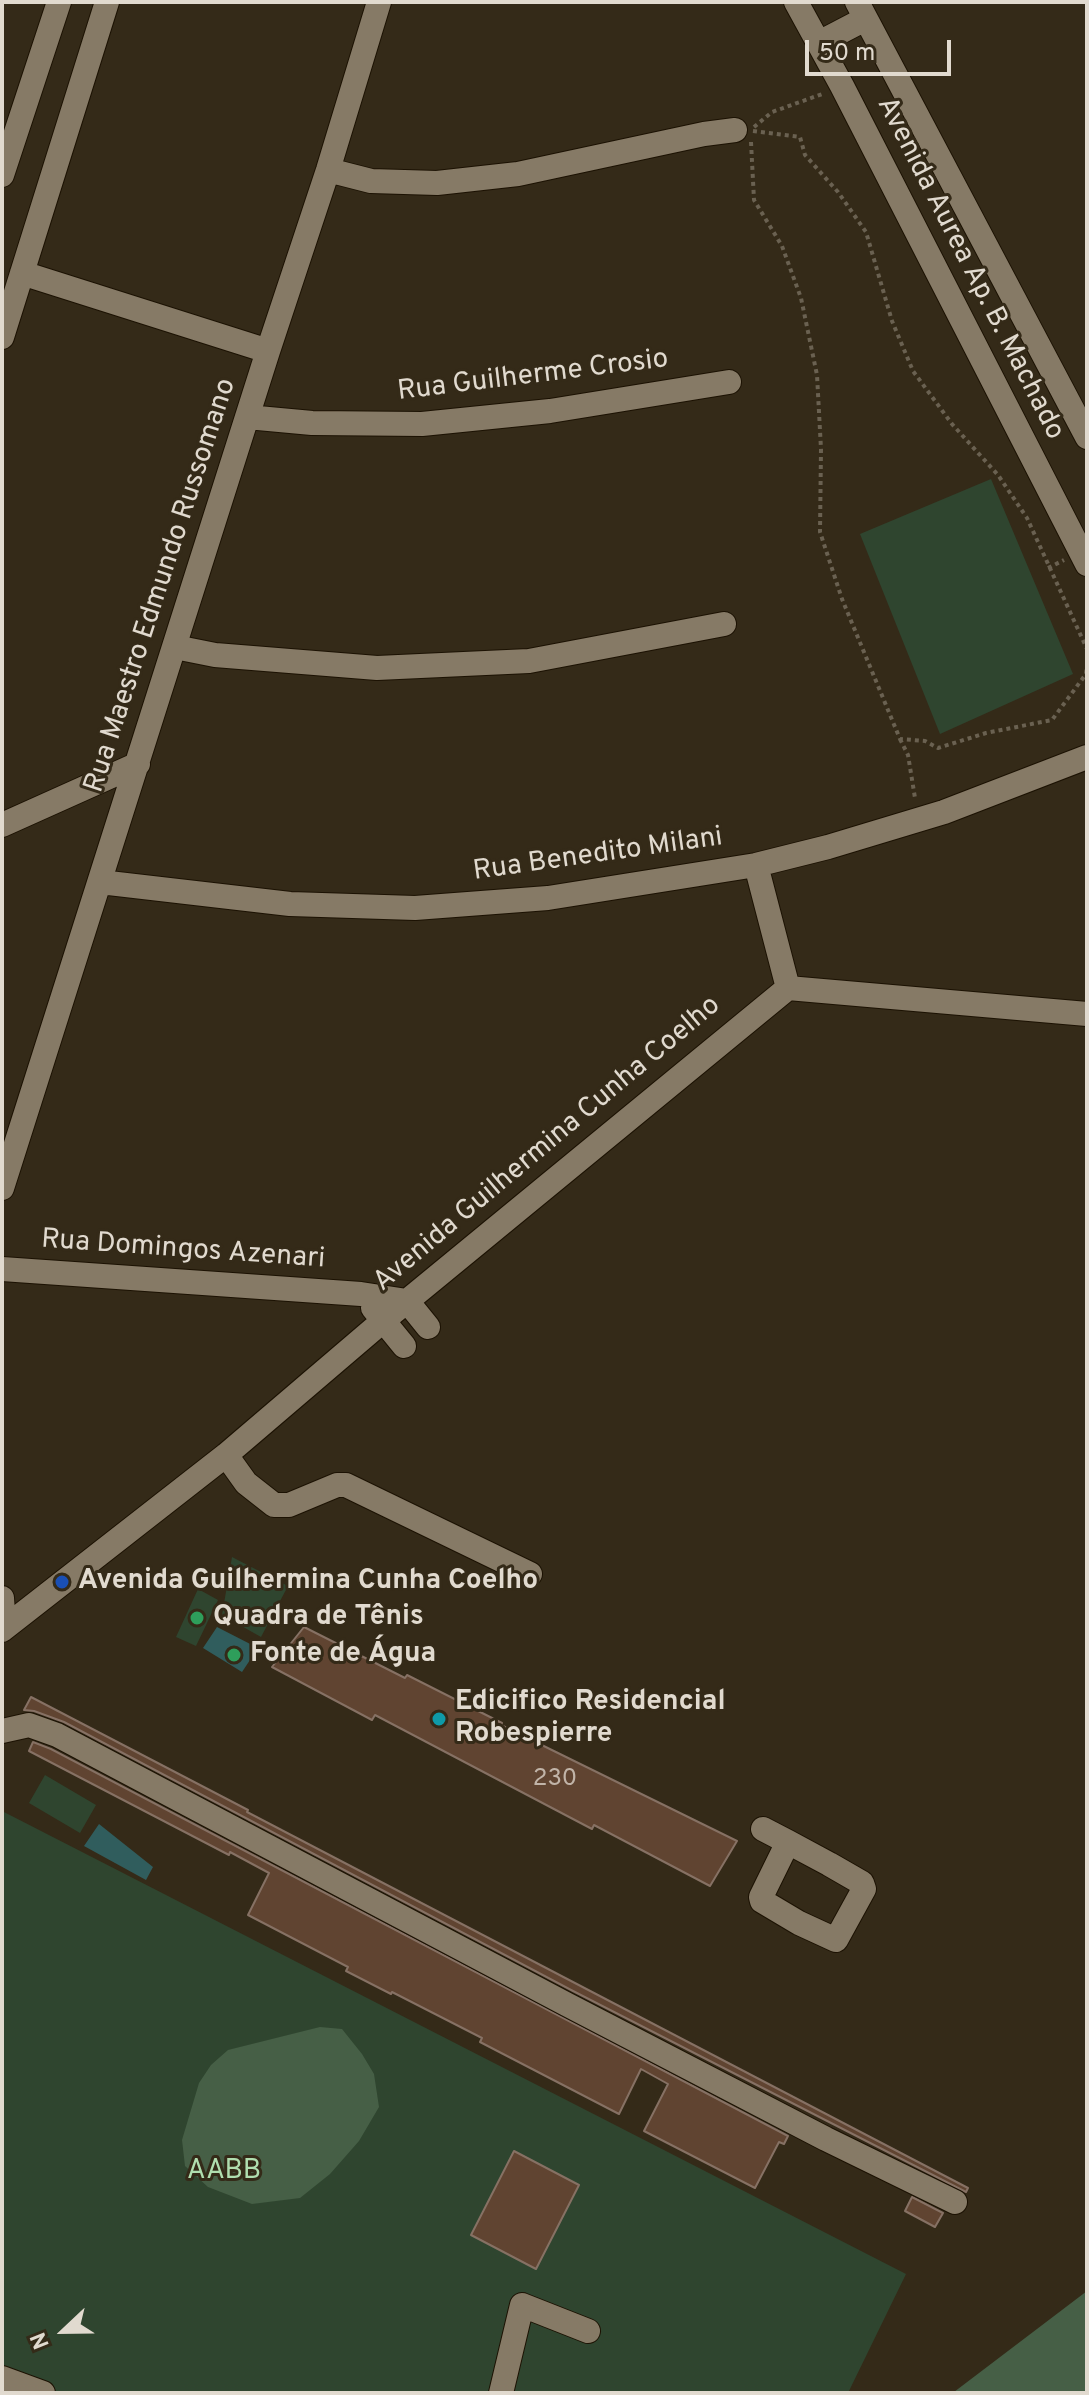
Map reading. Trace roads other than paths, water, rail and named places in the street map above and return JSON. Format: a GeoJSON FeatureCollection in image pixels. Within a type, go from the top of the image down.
{"type":"FeatureCollection","features":[{"type":"Feature","properties":{"kind":"street"},"geometry":{"type":"LineString","coordinates":[[2,175],[59,2]]}},
{"type":"Feature","properties":{"kind":"street"},"geometry":{"type":"LineString","coordinates":[[2,337],[107,2]]}},
{"type":"Feature","properties":{"kind":"street","name":"Rua Maestro Edmundo Russomano"},"geometry":{"type":"LineString","coordinates":[[2,1188],[379,2]]}},
{"type":"Feature","properties":{"kind":"street","name":"Avenida Aurea Ap. B. Machado"},"geometry":{"type":"LineString","coordinates":[[796,2],[1087,564]]}},
{"type":"Feature","properties":{"kind":"street"},"geometry":{"type":"LineString","coordinates":[[819,43],[861,10]]}},
{"type":"Feature","properties":{"kind":"street","name":"Avenida Aurea Ap. B. Machado"},"geometry":{"type":"LineString","coordinates":[[861,10],[1087,437]]}},
{"type":"Feature","properties":{"kind":"street"},"geometry":{"type":"LineString","coordinates":[[328,170],[371,181],[437,183],[518,174],[704,134],[743,130]]}},
{"type":"Feature","properties":{"kind":"street"},"geometry":{"type":"LineString","coordinates":[[22,273],[268,351]]}},
{"type":"Feature","properties":{"kind":"street","name":"Rua Guilherme Crosio"},"geometry":{"type":"LineString","coordinates":[[247,417],[312,423],[422,424],[550,411],[729,382]]}},
{"type":"Feature","properties":{"kind":"street"},"geometry":{"type":"LineString","coordinates":[[175,647],[215,655],[393,668],[529,661],[724,624]]}},
{"type":"Feature","properties":{"kind":"street","name":"Rua Benedito Milani"},"geometry":{"type":"LineString","coordinates":[[100,882],[290,904],[415,908],[548,898],[756,865],[828,847],[920,819],[1087,757]]}},
{"type":"Feature","properties":{"kind":"street"},"geometry":{"type":"LineString","coordinates":[[2,825],[138,764]]}},
{"type":"Feature","properties":{"kind":"street"},"geometry":{"type":"LineString","coordinates":[[756,865],[788,988],[1087,1014]]}},
{"type":"Feature","properties":{"kind":"street","name":"Avenida Guilhermina Cunha Coelho"},"geometry":{"type":"LineString","coordinates":[[3,1629],[226,1455],[384,1320],[788,988]]}},
{"type":"Feature","properties":{"kind":"street","name":"Rua Domingos Azenari"},"geometry":{"type":"LineString","coordinates":[[2,1269],[361,1294],[407,1301]]}},
{"type":"Feature","properties":{"kind":"street","name":"Rua Domingos Azenari"},"geometry":{"type":"LineString","coordinates":[[361,1294],[404,1346]]}},
{"type":"Feature","properties":{"kind":"street"},"geometry":{"type":"LineString","coordinates":[[407,1301],[428,1327]]}},
{"type":"Feature","properties":{"kind":"street"},"geometry":{"type":"LineString","coordinates":[[226,1455],[246,1483],[274,1505],[289,1505],[337,1485],[346,1485],[530,1574]]}},
{"type":"Feature","properties":{"kind":"street"},"geometry":{"type":"LineString","coordinates":[[2,1598],[3,1629]]}},
{"type":"Feature","properties":{"kind":"street"},"geometry":{"type":"LineString","coordinates":[[2,1731],[29,1725],[57,1735],[566,2004],[955,2202]]}},
{"type":"Feature","properties":{"kind":"street"},"geometry":{"type":"LineString","coordinates":[[2,1747],[34,1735],[57,1735]]}},
{"type":"Feature","properties":{"kind":"street"},"geometry":{"type":"LineString","coordinates":[[763,1829],[788,1842]]}},
{"type":"Feature","properties":{"kind":"street"},"geometry":{"type":"LineString","coordinates":[[501,2393],[522,2305],[588,2331]]}},
{"type":"Feature","properties":{"kind":"street"},"geometry":{"type":"LineString","coordinates":[[2,2378],[43,2393]]}},
{"type":"Feature","properties":{"kind":"water","name":"Fonte de Água"},"geometry":{"type":"Polygon","coordinates":[[[217,1627],[258,1648],[242,1672],[203,1648],[217,1627]]]}},
{"type":"Feature","properties":{"kind":"water"},"geometry":{"type":"Polygon","coordinates":[[[99,1824],[153,1867],[146,1880],[84,1846],[99,1824]]]}},
{"type":"Feature","properties":{"kind":"place","name":"Avenida Guilhermina Cunha Coelho"},"geometry":{"type":"Point","coordinates":[62,1582]}},
{"type":"Feature","properties":{"kind":"place","name":"Quadra de Tênis"},"geometry":{"type":"Point","coordinates":[197,1618]}},
{"type":"Feature","properties":{"kind":"place","name":"Fonte de Água"},"geometry":{"type":"Point","coordinates":[234,1655]}},
{"type":"Feature","properties":{"kind":"place","name":"Edicifico Residencial Robespierre"},"geometry":{"type":"Point","coordinates":[439,1719]}},
{"type":"Feature","properties":{"kind":"park label","name":"AABB"},"geometry":{"type":"Point","coordinates":[224,2172]}}]}
